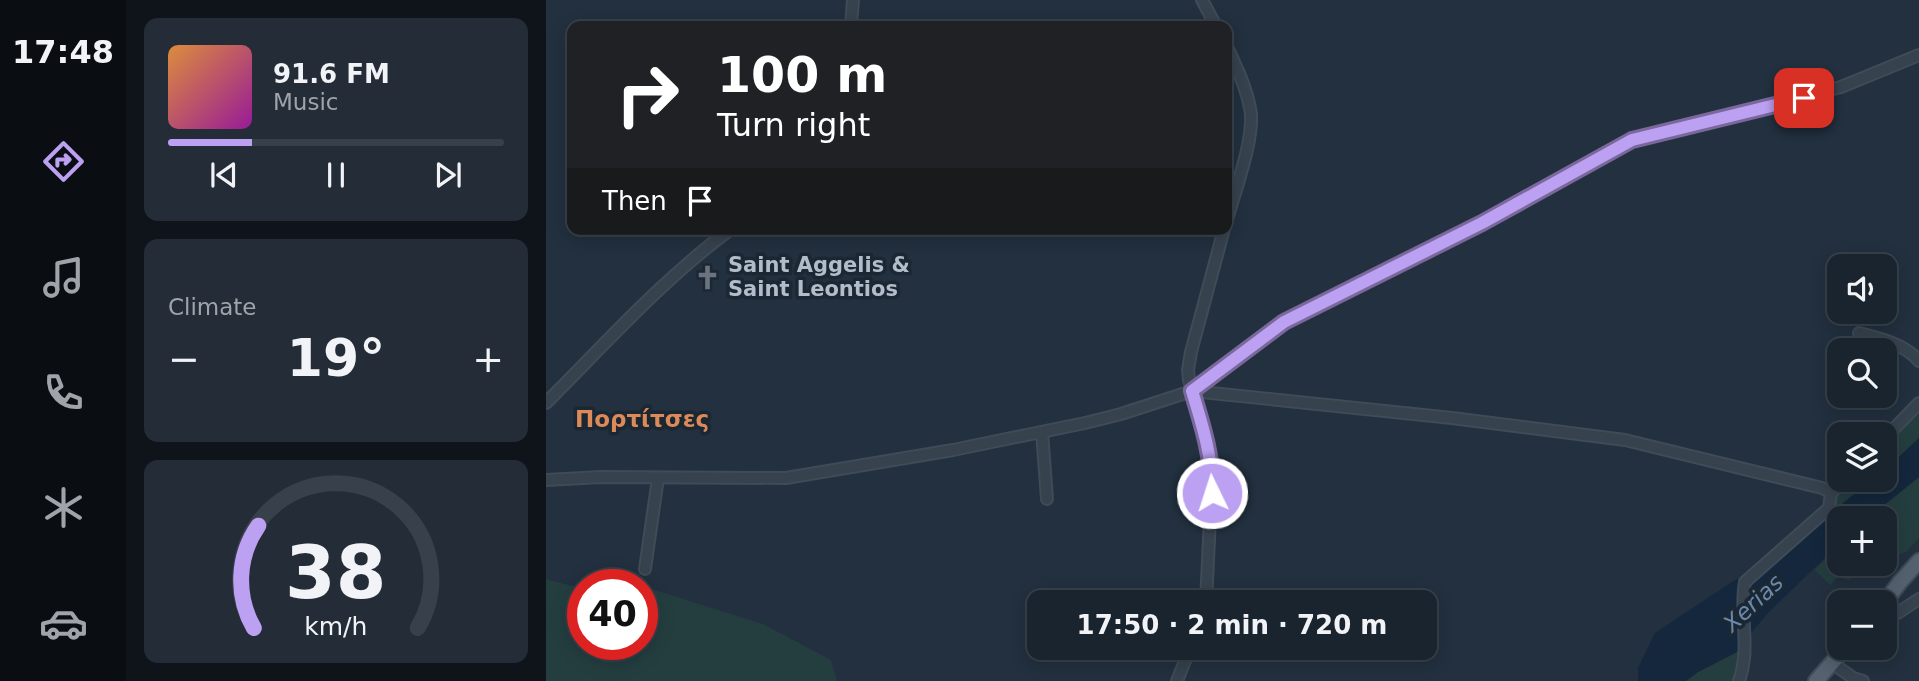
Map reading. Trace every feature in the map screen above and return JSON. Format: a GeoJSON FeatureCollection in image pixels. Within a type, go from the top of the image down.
{"type":"FeatureCollection","features":[{"type":"Feature","properties":{"kind":"main road"},"geometry":{"type":"LineString","coordinates":[[1895,590],[1919,561]]}},
{"type":"Feature","properties":{"kind":"main road"},"geometry":{"type":"LineString","coordinates":[[1816,681],[1831,662]]}},
{"type":"Feature","properties":{"kind":"street"},"geometry":{"type":"LineString","coordinates":[[851,21],[853,0]]}},
{"type":"Feature","properties":{"kind":"street"},"geometry":{"type":"LineString","coordinates":[[1202,0],[1213,21]]}},
{"type":"Feature","properties":{"kind":"street"},"geometry":{"type":"LineString","coordinates":[[546,480],[601,477],[786,478],[953,450],[1121,414],[1192,391],[1284,322],[1482,223],[1632,140],[1841,87],[1919,55]]}},
{"type":"Feature","properties":{"kind":"street"},"geometry":{"type":"LineString","coordinates":[[1232,59],[1247,96],[1251,124],[1232,202]]}},
{"type":"Feature","properties":{"kind":"street"},"geometry":{"type":"LineString","coordinates":[[546,403],[650,298],[724,235]]}},
{"type":"Feature","properties":{"kind":"street"},"geometry":{"type":"LineString","coordinates":[[1207,590],[1212,476],[1188,370],[1222,235]]}},
{"type":"Feature","properties":{"kind":"street"},"geometry":{"type":"LineString","coordinates":[[1859,333],[1895,344],[1913,354],[1919,361]]}},
{"type":"Feature","properties":{"kind":"street"},"geometry":{"type":"LineString","coordinates":[[1192,391],[1452,418],[1625,440],[1822,488],[1831,493],[1829,508],[1745,582],[1745,653],[1738,681]]}},
{"type":"Feature","properties":{"kind":"street"},"geometry":{"type":"LineString","coordinates":[[1897,426],[1919,403]]}},
{"type":"Feature","properties":{"kind":"street"},"geometry":{"type":"LineString","coordinates":[[1042,432],[1047,499]]}},
{"type":"Feature","properties":{"kind":"street"},"geometry":{"type":"LineString","coordinates":[[645,569],[658,478]]}},
{"type":"Feature","properties":{"kind":"street"},"geometry":{"type":"LineString","coordinates":[[1897,613],[1919,599]]}},
{"type":"Feature","properties":{"kind":"street"},"geometry":{"type":"LineString","coordinates":[[1177,681],[1185,660]]}},
{"type":"Feature","properties":{"kind":"street"},"geometry":{"type":"LineString","coordinates":[[1831,662],[1853,678],[1863,681]]}},
{"type":"Feature","properties":{"kind":"green space"},"geometry":{"type":"Polygon","coordinates":[[[1919,403],[1919,438],[1897,459],[1897,426],[1919,403]]]}},
{"type":"Feature","properties":{"kind":"green space"},"geometry":{"type":"Polygon","coordinates":[[[1919,477],[1919,538],[1907,551],[1897,556],[1897,506],[1883,506],[1919,477]]]}},
{"type":"Feature","properties":{"kind":"green space"},"geometry":{"type":"Polygon","coordinates":[[[1838,492],[1857,492],[1839,506],[1830,506],[1838,492]]]}},
{"type":"Feature","properties":{"kind":"green space"},"geometry":{"type":"Polygon","coordinates":[[[1827,510],[1827,516],[1773,566],[1755,573],[1827,510]]]}},
{"type":"Feature","properties":{"kind":"green space"},"geometry":{"type":"Polygon","coordinates":[[[1827,557],[1827,576],[1856,576],[1849,580],[1838,577],[1830,585],[1815,570],[1827,557]]]}},
{"type":"Feature","properties":{"kind":"green space"},"geometry":{"type":"Polygon","coordinates":[[[546,579],[567,585],[567,660],[658,660],[658,591],[763,624],[831,660],[837,681],[546,681],[546,579]]]}},
{"type":"Feature","properties":{"kind":"green space"},"geometry":{"type":"Polygon","coordinates":[[[1749,635],[1752,656],[1739,681],[1686,681],[1739,651],[1749,635]]]}},
{"type":"Feature","properties":{"kind":"water"},"geometry":{"type":"Polygon","coordinates":[[[1919,438],[1919,477],[1883,506],[1839,506],[1857,492],[1897,492],[1897,459],[1919,438]]]}},
{"type":"Feature","properties":{"kind":"water","name":"Xerias"},"geometry":{"type":"Polygon","coordinates":[[[1827,516],[1827,556],[1767,614],[1739,651],[1686,681],[1638,681],[1638,668],[1655,633],[1735,580],[1773,566],[1827,516]]]}},
{"type":"Feature","properties":{"kind":"place","name":"Saint Aggelis & Saint Leontios"},"geometry":{"type":"Point","coordinates":[708,277]}},
{"type":"Feature","properties":{"kind":"district","name":"Πορτίτσες"},"geometry":{"type":"Point","coordinates":[642,419]}},
{"type":"Feature","properties":{"kind":"route"},"geometry":{"type":"LineString","coordinates":[[1212,493],[1211,467],[1192,391],[1284,322],[1482,223],[1632,140],[1804,98]]}}]}
